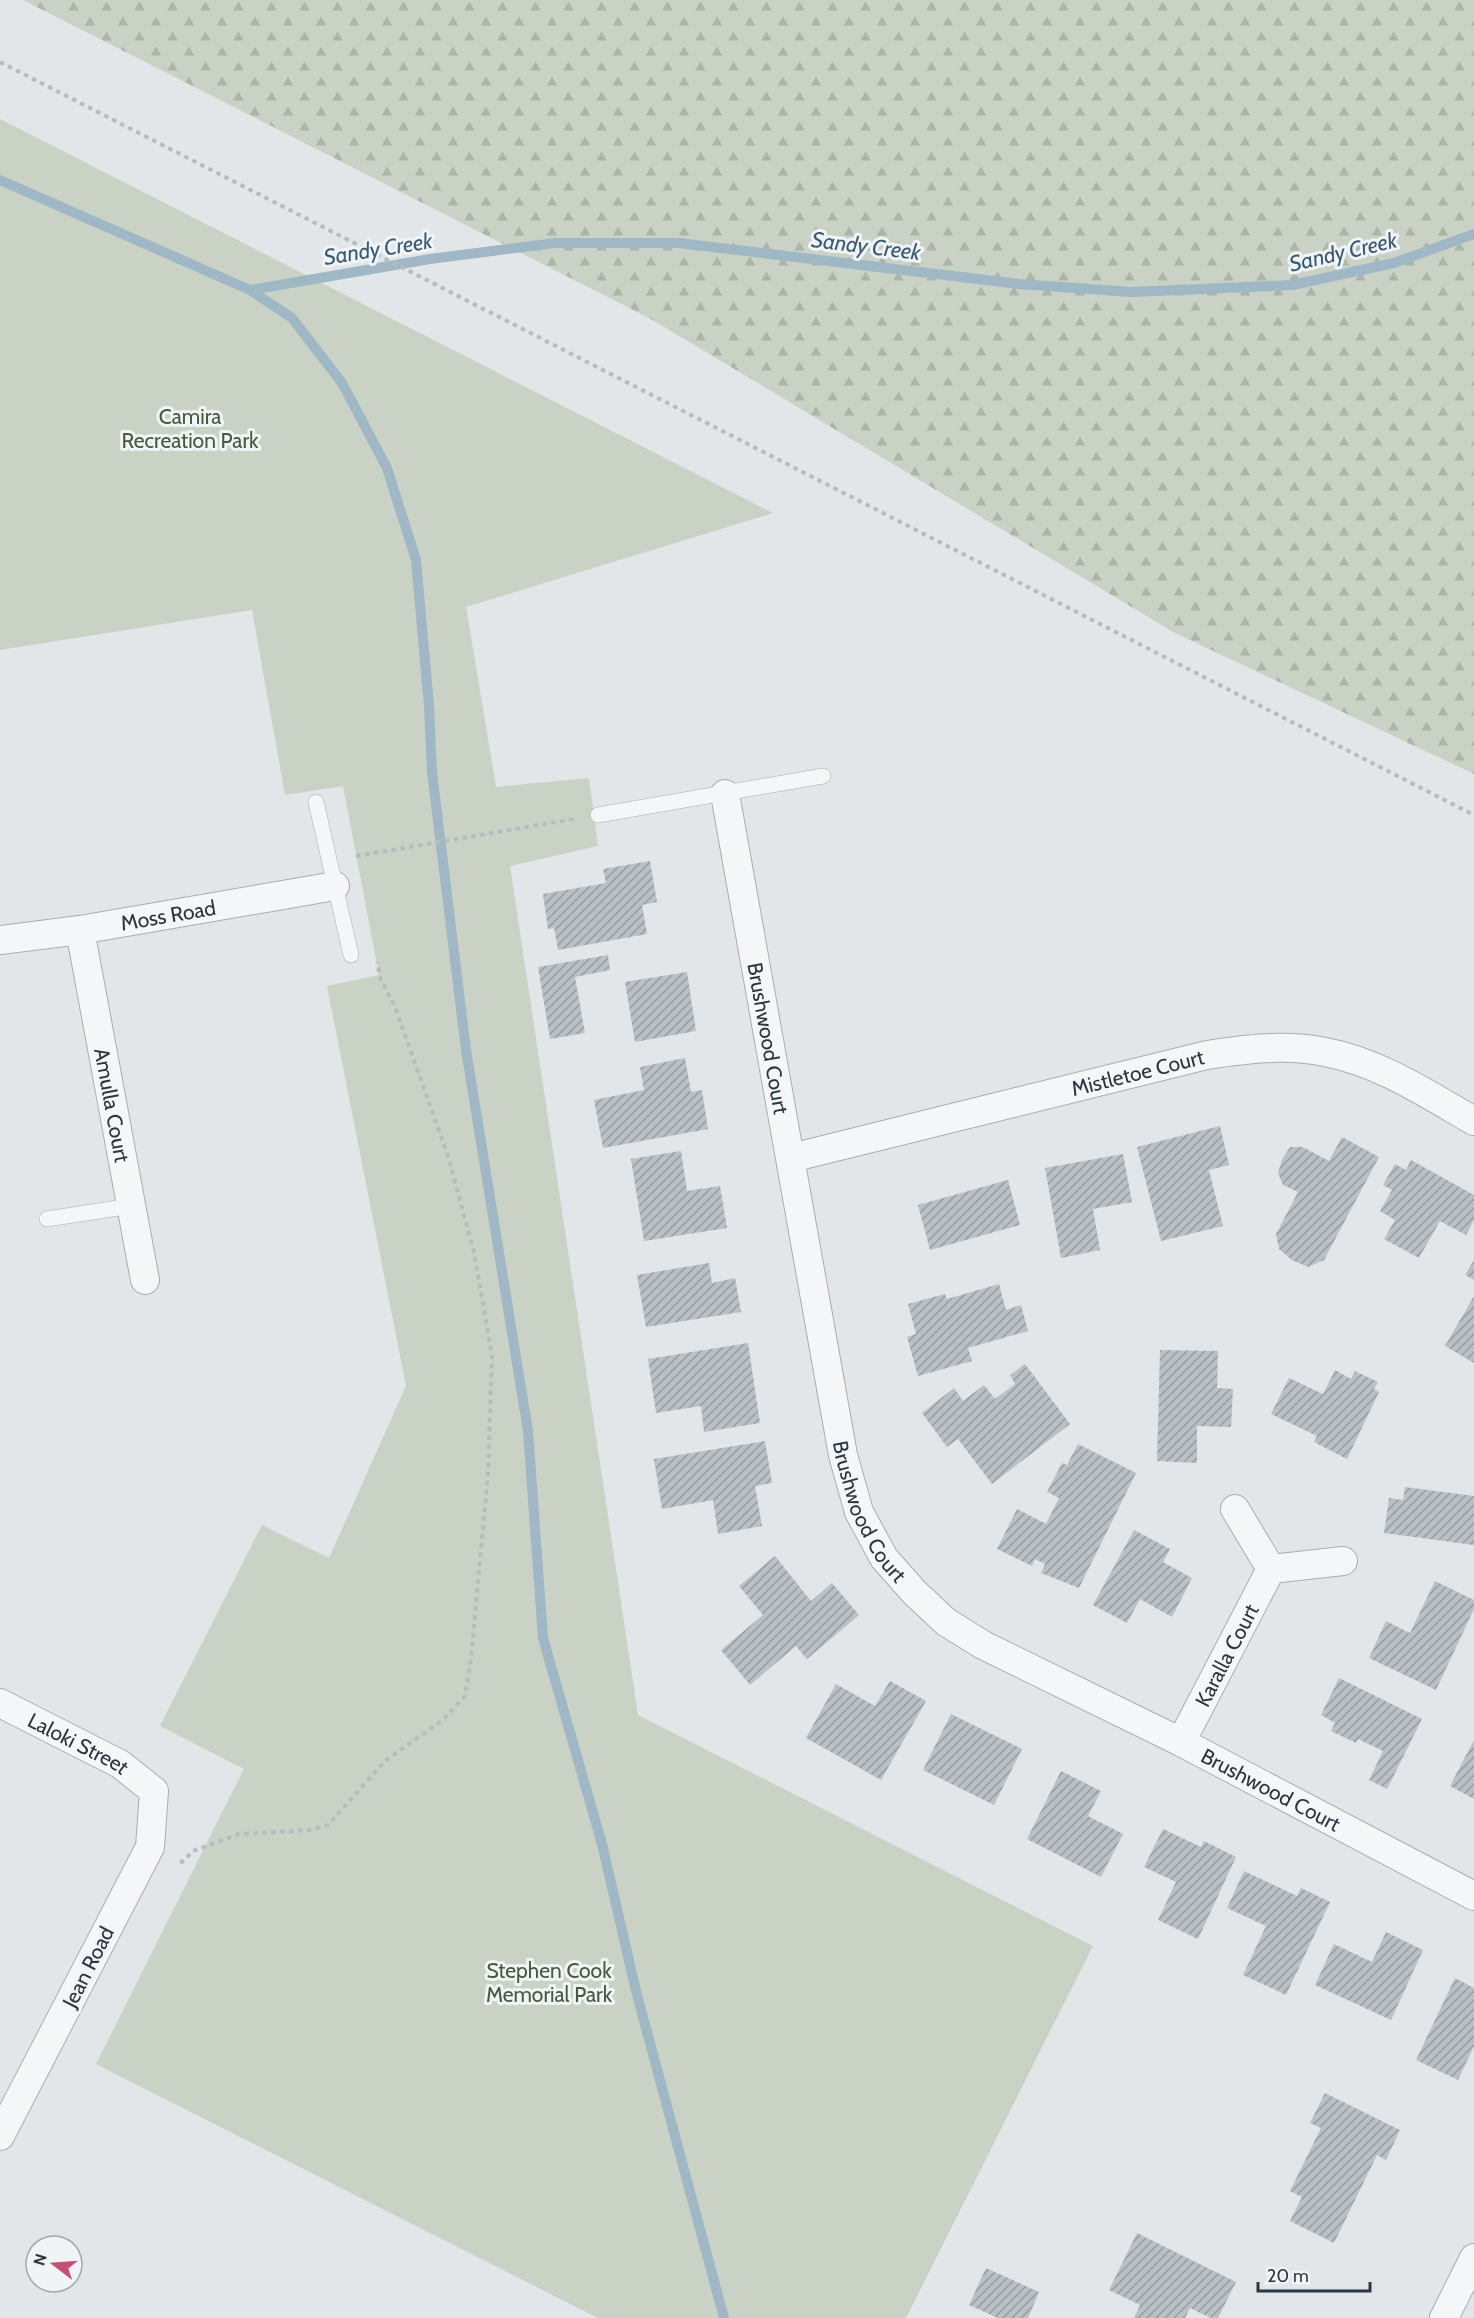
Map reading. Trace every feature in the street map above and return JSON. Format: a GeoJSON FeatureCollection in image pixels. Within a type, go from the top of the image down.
{"type":"FeatureCollection","features":[{"type":"Feature","properties":{"kind":"street","name":"Brushwood Court"},"geometry":{"type":"LineString","coordinates":[[725,794],[843,1455],[859,1512],[884,1557],[914,1592],[946,1622],[983,1646],[1181,1742],[1474,1896]]}},
{"type":"Feature","properties":{"kind":"street","name":"Moss Road"},"geometry":{"type":"LineString","coordinates":[[0,940],[80,930],[335,886]]}},
{"type":"Feature","properties":{"kind":"street","name":"Amulla Court"},"geometry":{"type":"LineString","coordinates":[[80,930],[146,1280]]}},
{"type":"Feature","properties":{"kind":"street","name":"Mistletoe Court"},"geometry":{"type":"LineString","coordinates":[[791,1158],[1207,1055],[1250,1048],[1303,1049],[1358,1061],[1404,1080],[1474,1121]]}},
{"type":"Feature","properties":{"kind":"street"},"geometry":{"type":"LineString","coordinates":[[1235,1509],[1270,1569],[1342,1561]]}},
{"type":"Feature","properties":{"kind":"street","name":"Karalla Court"},"geometry":{"type":"LineString","coordinates":[[1181,1742],[1270,1569]]}},
{"type":"Feature","properties":{"kind":"street","name":"Laloki Street"},"geometry":{"type":"LineString","coordinates":[[0,1703],[120,1764],[154,1791]]}},
{"type":"Feature","properties":{"kind":"street","name":"Jean Road"},"geometry":{"type":"LineString","coordinates":[[0,2136],[150,1847],[154,1791]]}},
{"type":"Feature","properties":{"kind":"street"},"geometry":{"type":"LineString","coordinates":[[1444,2318],[1474,2258]]}},
{"type":"Feature","properties":{"kind":"lane"},"geometry":{"type":"LineString","coordinates":[[598,815],[823,776]]}},
{"type":"Feature","properties":{"kind":"lane"},"geometry":{"type":"LineString","coordinates":[[316,802],[351,955]]}},
{"type":"Feature","properties":{"kind":"lane"},"geometry":{"type":"LineString","coordinates":[[47,1219],[131,1206]]}},
{"type":"Feature","properties":{"kind":"path"},"geometry":{"type":"LineString","coordinates":[[0,62],[1474,815]]}},
{"type":"Feature","properties":{"kind":"path"},"geometry":{"type":"LineString","coordinates":[[388,850],[598,815]]}},
{"type":"Feature","properties":{"kind":"path"},"geometry":{"type":"LineString","coordinates":[[354,856],[356,867]]}},
{"type":"Feature","properties":{"kind":"path"},"geometry":{"type":"LineString","coordinates":[[150,1847],[182,1862],[193,1851],[239,1834],[309,1830],[328,1825],[385,1761],[443,1720],[465,1696],[471,1659],[488,1473],[492,1356],[474,1252],[448,1156],[395,1007],[381,980],[376,958]]}},
{"type":"Feature","properties":{"kind":"green space"},"geometry":{"type":"Polygon","coordinates":[[[23,0],[1474,0],[1474,774],[1175,633],[649,318],[23,0]]]}},
{"type":"Feature","properties":{"kind":"green space"},"geometry":{"type":"Polygon","coordinates":[[[0,119],[773,513],[466,607],[496,787],[589,778],[598,846],[510,866],[638,1715],[1093,1946],[906,2318],[598,2318],[96,2064],[244,1769],[160,1726],[262,1525],[329,1558],[406,1386],[327,986],[379,975],[343,786],[285,795],[252,610],[0,650],[0,119]]]}},
{"type":"Feature","properties":{"kind":"building"},"geometry":{"type":"Polygon","coordinates":[[[650,861],[657,902],[642,905],[647,934],[558,950],[554,928],[548,929],[543,894],[606,883],[603,869],[650,861]]]}},
{"type":"Feature","properties":{"kind":"building"},"geometry":{"type":"Polygon","coordinates":[[[608,955],[610,970],[575,977],[585,1033],[550,1039],[538,967],[608,955]]]}},
{"type":"Feature","properties":{"kind":"building"},"geometry":{"type":"Polygon","coordinates":[[[687,972],[696,1031],[635,1042],[625,982],[687,972]]]}},
{"type":"Feature","properties":{"kind":"building"},"geometry":{"type":"Polygon","coordinates":[[[685,1058],[691,1092],[702,1090],[708,1129],[603,1148],[594,1100],[644,1090],[640,1067],[685,1058]]]}},
{"type":"Feature","properties":{"kind":"building"},"geometry":{"type":"Polygon","coordinates":[[[1220,1126],[1229,1165],[1209,1170],[1223,1226],[1161,1241],[1137,1147],[1220,1126]]]}},
{"type":"Feature","properties":{"kind":"building"},"geometry":{"type":"Polygon","coordinates":[[[1342,1137],[1379,1157],[1324,1260],[1308,1267],[1292,1260],[1279,1249],[1276,1234],[1298,1192],[1283,1185],[1278,1173],[1282,1160],[1290,1147],[1303,1147],[1329,1161],[1342,1137]]]}},
{"type":"Feature","properties":{"kind":"building"},"geometry":{"type":"Polygon","coordinates":[[[681,1151],[687,1191],[720,1186],[727,1228],[644,1241],[631,1159],[681,1151]]]}},
{"type":"Feature","properties":{"kind":"building"},"geometry":{"type":"Polygon","coordinates":[[[1123,1154],[1132,1202],[1093,1209],[1100,1250],[1061,1258],[1045,1168],[1123,1154]]]}},
{"type":"Feature","properties":{"kind":"building"},"geometry":{"type":"Polygon","coordinates":[[[1411,1160],[1474,1195],[1474,1220],[1466,1235],[1440,1221],[1419,1258],[1384,1239],[1395,1220],[1380,1211],[1392,1190],[1383,1185],[1395,1164],[1406,1170],[1411,1160]]]}},
{"type":"Feature","properties":{"kind":"building"},"geometry":{"type":"Polygon","coordinates":[[[1008,1180],[1020,1225],[930,1250],[918,1205],[1008,1180]]]}},
{"type":"Feature","properties":{"kind":"building"},"geometry":{"type":"Polygon","coordinates":[[[1474,1260],[1474,1280],[1465,1275],[1474,1260]]]}},
{"type":"Feature","properties":{"kind":"building"},"geometry":{"type":"Polygon","coordinates":[[[709,1263],[712,1283],[735,1278],[741,1312],[646,1327],[637,1275],[709,1263]]]}},
{"type":"Feature","properties":{"kind":"building"},"geometry":{"type":"Polygon","coordinates":[[[999,1284],[1006,1310],[1021,1305],[1028,1331],[968,1348],[972,1361],[918,1376],[907,1337],[916,1334],[908,1304],[945,1294],[947,1299],[999,1284]]]}},
{"type":"Feature","properties":{"kind":"building"},"geometry":{"type":"Polygon","coordinates":[[[1474,1296],[1474,1363],[1445,1346],[1474,1296]]]}},
{"type":"Feature","properties":{"kind":"building"},"geometry":{"type":"Polygon","coordinates":[[[748,1343],[760,1423],[704,1432],[701,1406],[656,1413],[648,1359],[748,1343]]]}},
{"type":"Feature","properties":{"kind":"building"},"geometry":{"type":"Polygon","coordinates":[[[1160,1350],[1218,1351],[1217,1388],[1233,1389],[1231,1427],[1197,1426],[1197,1463],[1157,1461],[1160,1350]]]}},
{"type":"Feature","properties":{"kind":"building"},"geometry":{"type":"Polygon","coordinates":[[[1025,1364],[1070,1424],[992,1484],[958,1439],[947,1447],[922,1413],[954,1388],[963,1401],[984,1385],[995,1399],[1015,1384],[1010,1375],[1025,1364]]]}},
{"type":"Feature","properties":{"kind":"building"},"geometry":{"type":"Polygon","coordinates":[[[1335,1370],[1351,1379],[1355,1371],[1378,1382],[1374,1389],[1379,1392],[1347,1459],[1314,1442],[1317,1436],[1271,1414],[1289,1378],[1323,1394],[1335,1370]]]}},
{"type":"Feature","properties":{"kind":"building"},"geometry":{"type":"Polygon","coordinates":[[[765,1441],[772,1483],[755,1486],[762,1526],[718,1534],[713,1500],[662,1509],[654,1459],[765,1441]]]}},
{"type":"Feature","properties":{"kind":"building"},"geometry":{"type":"Polygon","coordinates":[[[1078,1444],[1136,1473],[1079,1588],[1041,1573],[1045,1564],[1035,1559],[1032,1566],[997,1549],[1017,1509],[1046,1524],[1059,1498],[1047,1492],[1062,1463],[1067,1465],[1078,1444]]]}},
{"type":"Feature","properties":{"kind":"building"},"geometry":{"type":"Polygon","coordinates":[[[1405,1487],[1474,1496],[1474,1545],[1384,1533],[1389,1498],[1403,1500],[1405,1487]]]}},
{"type":"Feature","properties":{"kind":"building"},"geometry":{"type":"Polygon","coordinates":[[[1134,1530],[1170,1549],[1163,1562],[1192,1578],[1172,1617],[1140,1599],[1127,1623],[1093,1605],[1134,1530]]]}},
{"type":"Feature","properties":{"kind":"building"},"geometry":{"type":"Polygon","coordinates":[[[775,1556],[811,1601],[832,1583],[859,1615],[807,1659],[796,1646],[750,1685],[721,1650],[763,1615],[739,1586],[775,1556]]]}},
{"type":"Feature","properties":{"kind":"building"},"geometry":{"type":"Polygon","coordinates":[[[1435,1581],[1474,1600],[1474,1609],[1436,1690],[1369,1658],[1386,1621],[1410,1633],[1435,1581]]]}},
{"type":"Feature","properties":{"kind":"building"},"geometry":{"type":"Polygon","coordinates":[[[1339,1678],[1422,1719],[1387,1789],[1369,1780],[1383,1751],[1358,1739],[1356,1743],[1331,1731],[1335,1723],[1321,1715],[1339,1678]]]}},
{"type":"Feature","properties":{"kind":"building"},"geometry":{"type":"Polygon","coordinates":[[[890,1681],[926,1701],[881,1780],[806,1738],[836,1684],[875,1706],[890,1681]]]}},
{"type":"Feature","properties":{"kind":"building"},"geometry":{"type":"Polygon","coordinates":[[[951,1714],[1022,1749],[994,1805],[923,1770],[951,1714]]]}},
{"type":"Feature","properties":{"kind":"building"},"geometry":{"type":"Polygon","coordinates":[[[1474,1740],[1474,1799],[1450,1786],[1474,1740]]]}},
{"type":"Feature","properties":{"kind":"building"},"geometry":{"type":"Polygon","coordinates":[[[1061,1771],[1101,1791],[1088,1816],[1123,1834],[1101,1877],[1027,1839],[1061,1771]]]}},
{"type":"Feature","properties":{"kind":"building"},"geometry":{"type":"Polygon","coordinates":[[[1163,1829],[1201,1847],[1204,1841],[1236,1857],[1198,1939],[1158,1920],[1176,1882],[1144,1867],[1163,1829]]]}},
{"type":"Feature","properties":{"kind":"building"},"geometry":{"type":"Polygon","coordinates":[[[1244,1871],[1297,1896],[1301,1888],[1330,1902],[1286,1995],[1243,1975],[1266,1926],[1227,1908],[1244,1871]]]}},
{"type":"Feature","properties":{"kind":"building"},"geometry":{"type":"Polygon","coordinates":[[[1386,1932],[1423,1950],[1391,2020],[1315,1985],[1334,1944],[1372,1962],[1386,1932]]]}},
{"type":"Feature","properties":{"kind":"building"},"geometry":{"type":"Polygon","coordinates":[[[1455,1978],[1474,1988],[1474,2046],[1458,2080],[1416,2060],[1455,1978]]]}},
{"type":"Feature","properties":{"kind":"building"},"geometry":{"type":"Polygon","coordinates":[[[1325,2093],[1400,2130],[1386,2160],[1377,2155],[1334,2243],[1290,2221],[1302,2197],[1290,2191],[1321,2128],[1310,2123],[1325,2093]]]}},
{"type":"Feature","properties":{"kind":"building"},"geometry":{"type":"Polygon","coordinates":[[[1137,2233],[1236,2282],[1218,2318],[1211,2318],[1190,2308],[1185,2318],[1134,2318],[1140,2305],[1109,2290],[1137,2233]]]}},
{"type":"Feature","properties":{"kind":"building"},"geometry":{"type":"Polygon","coordinates":[[[986,2268],[1039,2292],[1028,2318],[998,2318],[969,2305],[986,2268]]]}},
{"type":"Feature","properties":{"kind":"waterway"},"geometry":{"type":"LineString","coordinates":[[0,180],[250,290],[292,318],[342,383],[387,468],[416,560],[429,706],[432,772],[466,1050],[528,1431],[543,1638],[602,1844],[636,1991],[724,2318]]}},
{"type":"Feature","properties":{"kind":"waterway","name":"Sandy Creek"},"geometry":{"type":"LineString","coordinates":[[250,290],[430,259],[555,243],[679,243],[1019,284],[1132,292],[1292,285],[1394,263],[1474,234]]}},
{"type":"Feature","properties":{"kind":"park label","name":"Camira Recreation Park"},"geometry":{"type":"Point","coordinates":[190,428]}},
{"type":"Feature","properties":{"kind":"park label","name":"Stephen Cook Memorial Park"},"geometry":{"type":"Point","coordinates":[549,1982]}}]}
